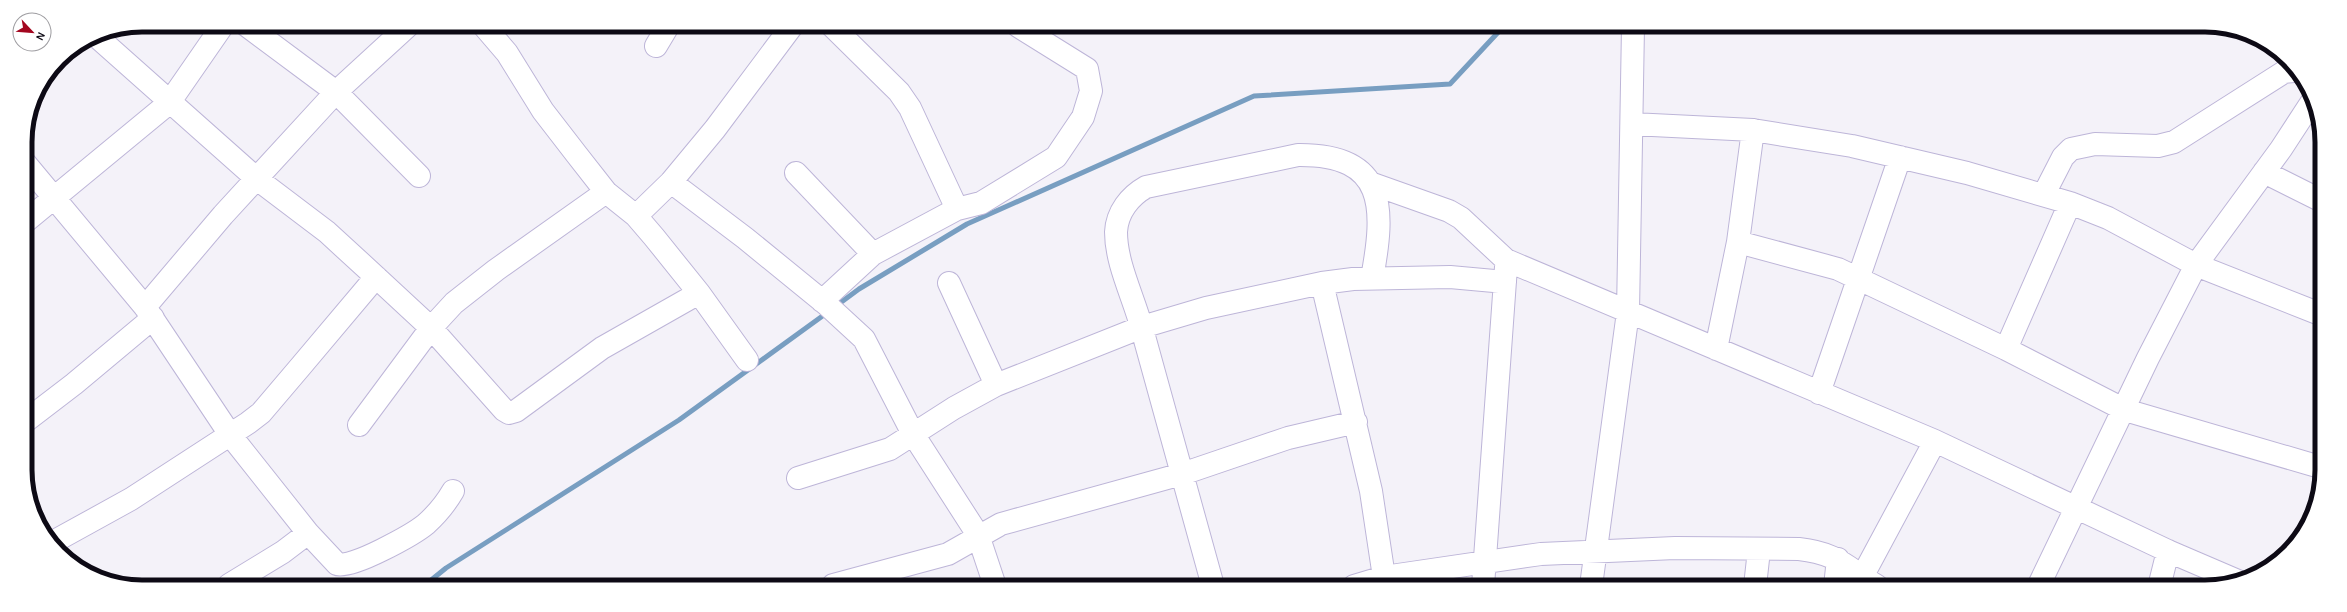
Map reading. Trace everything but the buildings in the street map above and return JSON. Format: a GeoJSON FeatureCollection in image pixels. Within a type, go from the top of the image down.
{"type":"FeatureCollection","features":[{"type":"Feature","properties":{"kind":"street"},"geometry":{"type":"LineString","coordinates":[[32,216],[169,102],[218,32]]}},
{"type":"Feature","properties":{"kind":"street"},"geometry":{"type":"LineString","coordinates":[[255,32],[336,92],[418,176]]}},
{"type":"Feature","properties":{"kind":"street"},"geometry":{"type":"LineString","coordinates":[[32,416],[74,384],[149,312],[222,216],[336,92],[401,32]]}},
{"type":"Feature","properties":{"kind":"street"},"geometry":{"type":"LineString","coordinates":[[492,32],[543,111],[606,192],[636,216],[699,293],[747,360]]}},
{"type":"Feature","properties":{"kind":"street"},"geometry":{"type":"LineString","coordinates":[[656,46],[664,32]]}},
{"type":"Feature","properties":{"kind":"street"},"geometry":{"type":"LineString","coordinates":[[636,216],[671,182],[715,129],[788,32]]}},
{"type":"Feature","properties":{"kind":"street"},"geometry":{"type":"LineString","coordinates":[[838,32],[899,92],[910,108],[957,209]]}},
{"type":"Feature","properties":{"kind":"street"},"geometry":{"type":"LineString","coordinates":[[824,302],[873,254],[957,209],[981,203],[1056,157],[1083,117],[1091,91],[1087,69],[1028,32]]}},
{"type":"Feature","properties":{"kind":"street"},"geometry":{"type":"LineString","coordinates":[[1592,580],[1628,312],[1633,32]]}},
{"type":"Feature","properties":{"kind":"street"},"geometry":{"type":"LineString","coordinates":[[100,40],[257,179],[327,232],[431,328],[504,410],[509,413],[516,411],[602,348],[699,293]]}},
{"type":"Feature","properties":{"kind":"street"},"geometry":{"type":"LineString","coordinates":[[2044,194],[2063,157],[2071,149],[2094,144],[2158,146],[2174,142],[2284,72],[2289,71]]}},
{"type":"Feature","properties":{"kind":"street"},"geometry":{"type":"LineString","coordinates":[[2042,580],[2125,410],[2148,358],[2196,265],[2264,172],[2309,106]]}},
{"type":"Feature","properties":{"kind":"street"},"geometry":{"type":"LineString","coordinates":[[1632,124],[1753,130],[1852,146],[2044,194],[2108,218],[2196,265],[2315,312]]}},
{"type":"Feature","properties":{"kind":"street"},"geometry":{"type":"LineString","coordinates":[[1716,349],[1738,242],[1753,130]]}},
{"type":"Feature","properties":{"kind":"street"},"geometry":{"type":"LineString","coordinates":[[1211,580],[1142,327],[1120,256],[1116,233],[1123,207],[1134,194],[1146,187],[1298,155],[1322,155],[1337,159],[1355,168],[1373,184],[1448,211],[1462,218],[1506,260],[1935,441],[2228,578]]}},
{"type":"Feature","properties":{"kind":"street"},"geometry":{"type":"LineString","coordinates":[[1819,393],[1900,157]]}},
{"type":"Feature","properties":{"kind":"street"},"geometry":{"type":"LineString","coordinates":[[32,171],[149,312],[232,436],[308,533],[337,564],[346,565],[386,549],[425,525],[447,501],[452,491]]}},
{"type":"Feature","properties":{"kind":"street"},"geometry":{"type":"LineString","coordinates":[[2264,172],[2315,198]]}},
{"type":"Feature","properties":{"kind":"street"},"geometry":{"type":"LineString","coordinates":[[796,173],[873,254]]}},
{"type":"Feature","properties":{"kind":"street"},"geometry":{"type":"LineString","coordinates":[[671,182],[824,302],[867,343],[913,434],[978,535],[993,580]]}},
{"type":"Feature","properties":{"kind":"street"},"geometry":{"type":"LineString","coordinates":[[1372,278],[1380,222],[1373,184]]}},
{"type":"Feature","properties":{"kind":"street"},"geometry":{"type":"LineString","coordinates":[[360,425],[431,328],[454,303],[496,270],[606,192]]}},
{"type":"Feature","properties":{"kind":"street"},"geometry":{"type":"LineString","coordinates":[[2006,349],[2070,203]]}},
{"type":"Feature","properties":{"kind":"street"},"geometry":{"type":"LineString","coordinates":[[1738,242],[1825,265],[1859,279],[2006,349],[2125,410],[2315,466]]}},
{"type":"Feature","properties":{"kind":"street"},"geometry":{"type":"LineString","coordinates":[[1484,580],[1506,260]]}},
{"type":"Feature","properties":{"kind":"street"},"geometry":{"type":"LineString","coordinates":[[57,540],[131,498],[232,436],[261,413],[376,277]]}},
{"type":"Feature","properties":{"kind":"street"},"geometry":{"type":"LineString","coordinates":[[798,478],[890,449],[954,408],[996,385],[1142,327],[1206,308],[1322,283],[1372,278],[1450,277],[1505,282]]}},
{"type":"Feature","properties":{"kind":"street"},"geometry":{"type":"LineString","coordinates":[[949,283],[996,385]]}},
{"type":"Feature","properties":{"kind":"street"},"geometry":{"type":"LineString","coordinates":[[1322,283],[1371,490],[1384,577]]}},
{"type":"Feature","properties":{"kind":"street"},"geometry":{"type":"LineString","coordinates":[[851,580],[952,552],[965,546],[978,535],[1001,524],[1182,474],[1288,438],[1356,422]]}},
{"type":"Feature","properties":{"kind":"street"},"geometry":{"type":"LineString","coordinates":[[1871,580],[1935,441]]}},
{"type":"Feature","properties":{"kind":"street"},"geometry":{"type":"LineString","coordinates":[[237,580],[283,552],[308,533]]}},
{"type":"Feature","properties":{"kind":"street"},"geometry":{"type":"LineString","coordinates":[[1374,580],[1384,577],[1541,554],[1595,550],[1675,548],[1759,550],[1799,549],[1818,551],[1838,559],[1867,580]]}},
{"type":"Feature","properties":{"kind":"street"},"geometry":{"type":"LineString","coordinates":[[1756,580],[1759,550]]}},
{"type":"Feature","properties":{"kind":"street"},"geometry":{"type":"LineString","coordinates":[[2161,580],[2168,551]]}},
{"type":"Feature","properties":{"kind":"street"},"geometry":{"type":"LineString","coordinates":[[1836,580],[1838,559]]}},
{"type":"Feature","properties":{"kind":"waterway"},"geometry":{"type":"LineString","coordinates":[[836,306],[859,289],[967,224],[1254,96],[1450,84],[1498,32]]}},
{"type":"Feature","properties":{"kind":"waterway"},"geometry":{"type":"LineString","coordinates":[[431,580],[446,568],[679,420],[828,312]]}}]}
